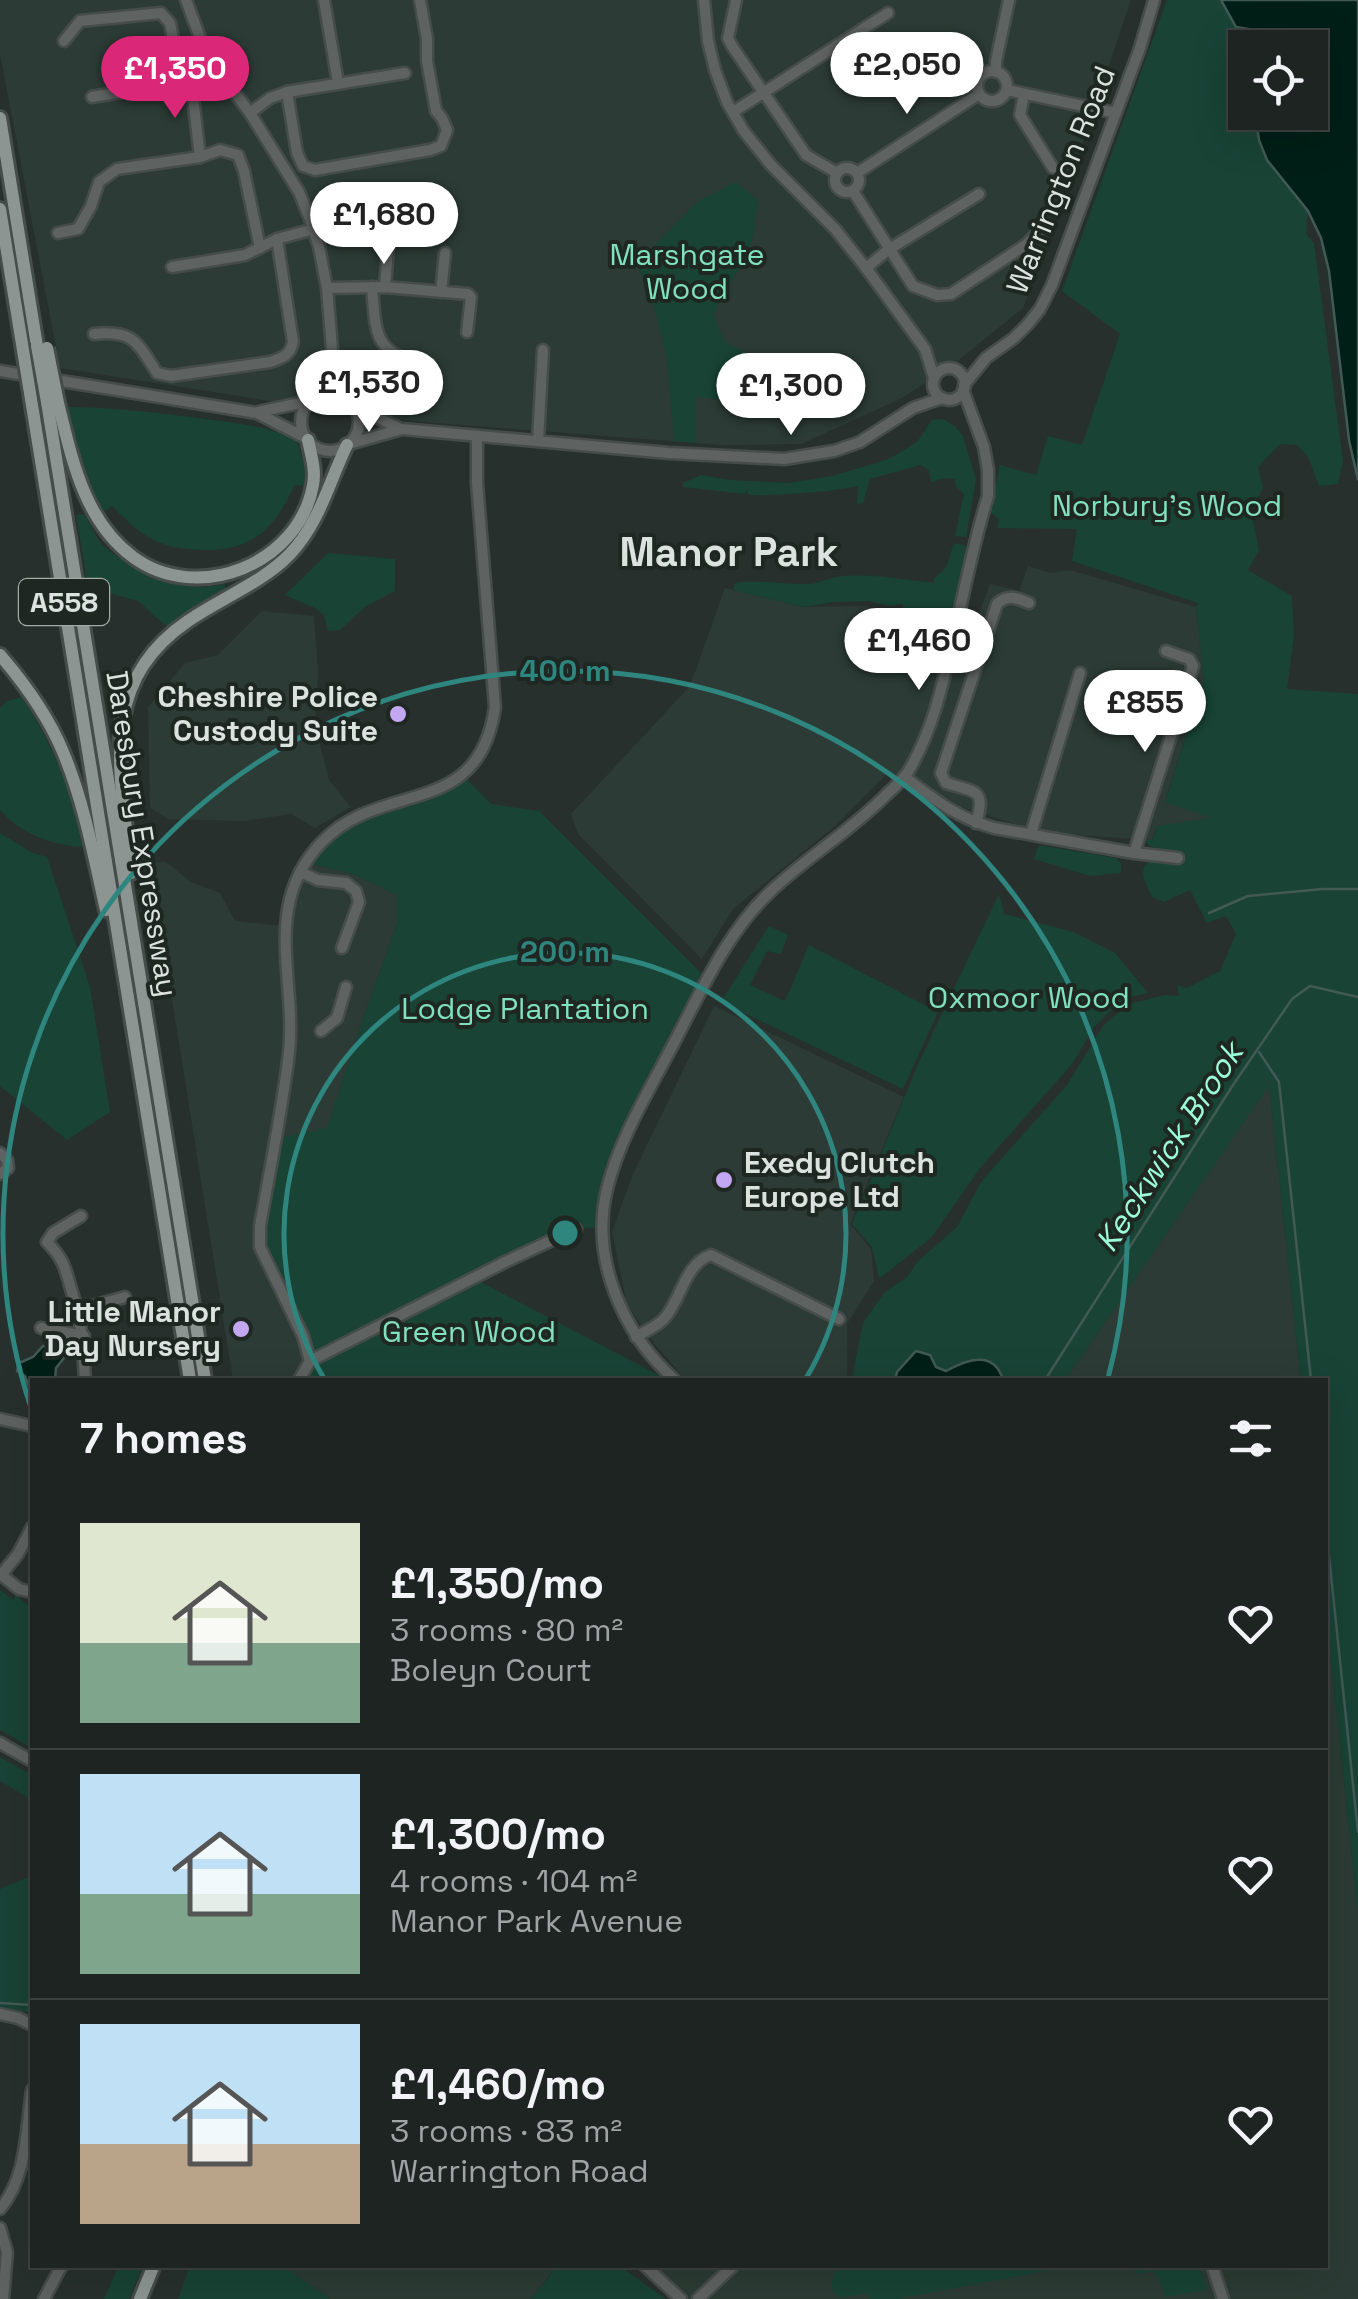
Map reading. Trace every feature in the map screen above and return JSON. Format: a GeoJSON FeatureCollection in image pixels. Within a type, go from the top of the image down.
{"type":"FeatureCollection","features":[{"type":"Feature","properties":{"kind":"main road"},"geometry":{"type":"LineString","coordinates":[[0,118],[52,402],[82,489],[114,540],[134,558],[178,576],[202,578],[251,566],[286,539],[308,504],[314,472],[307,439]]}},
{"type":"Feature","properties":{"kind":"main road","name":"Daresbury Expressway"},"geometry":{"type":"LineString","coordinates":[[0,209],[190,1378]]}},
{"type":"Feature","properties":{"kind":"main road","name":"Daresbury Expressway"},"geometry":{"type":"LineString","coordinates":[[52,402],[205,1376]]}},
{"type":"Feature","properties":{"kind":"main road"},"geometry":{"type":"LineString","coordinates":[[138,968],[120,757],[124,704],[131,686],[141,666],[168,636],[290,554],[314,521],[348,445]]}},
{"type":"Feature","properties":{"kind":"main road"},"geometry":{"type":"LineString","coordinates":[[0,655],[43,712],[63,750],[84,814],[134,1034]]}},
{"type":"Feature","properties":{"kind":"main road"},"geometry":{"type":"LineString","coordinates":[[140,2299],[153,2268]]}},
{"type":"Feature","properties":{"kind":"street"},"geometry":{"type":"LineString","coordinates":[[186,0],[202,43],[298,192],[314,229],[327,288],[332,360],[359,421],[355,438],[348,445]]}},
{"type":"Feature","properties":{"kind":"street"},"geometry":{"type":"LineString","coordinates":[[324,0],[338,83]]}},
{"type":"Feature","properties":{"kind":"street"},"geometry":{"type":"LineString","coordinates":[[287,92],[297,153],[303,166],[315,170],[440,146],[446,130],[436,111],[420,0]]}},
{"type":"Feature","properties":{"kind":"street"},"geometry":{"type":"LineString","coordinates":[[704,0],[715,70],[743,130],[866,268],[924,350],[935,391],[972,420]]}},
{"type":"Feature","properties":{"kind":"street"},"geometry":{"type":"LineString","coordinates":[[736,0],[728,38],[806,155],[837,173]]}},
{"type":"Feature","properties":{"kind":"street"},"geometry":{"type":"LineString","coordinates":[[996,72],[1009,0]]}},
{"type":"Feature","properties":{"kind":"street","name":"Warrington Road"},"geometry":{"type":"LineString","coordinates":[[964,388],[986,358],[1014,338],[1040,308],[1052,286],[1154,0]]}},
{"type":"Feature","properties":{"kind":"street"},"geometry":{"type":"LineString","coordinates":[[733,112],[888,13]]}},
{"type":"Feature","properties":{"kind":"street"},"geometry":{"type":"LineString","coordinates":[[64,41],[80,21],[161,14],[170,24],[186,81],[200,156]]}},
{"type":"Feature","properties":{"kind":"street"},"geometry":{"type":"LineString","coordinates":[[92,96],[220,72]]}},
{"type":"Feature","properties":{"kind":"street"},"geometry":{"type":"LineString","coordinates":[[986,72],[996,72],[1004,76],[1005,94],[997,101],[986,101],[977,89],[978,79],[986,72]]}},
{"type":"Feature","properties":{"kind":"street"},"geometry":{"type":"LineString","coordinates":[[250,113],[270,98],[287,92],[405,73]]}},
{"type":"Feature","properties":{"kind":"street"},"geometry":{"type":"LineString","coordinates":[[1006,90],[1116,113]]}},
{"type":"Feature","properties":{"kind":"street"},"geometry":{"type":"LineString","coordinates":[[858,172],[979,94]]}},
{"type":"Feature","properties":{"kind":"street"},"geometry":{"type":"LineString","coordinates":[[1024,94],[1020,116],[1053,168]]}},
{"type":"Feature","properties":{"kind":"street"},"geometry":{"type":"LineString","coordinates":[[58,234],[78,229],[99,182],[117,169],[220,150],[238,155],[260,248]]}},
{"type":"Feature","properties":{"kind":"street"},"geometry":{"type":"LineString","coordinates":[[847,167],[858,172],[858,184],[853,190],[845,192],[838,188],[837,173],[847,167]]}},
{"type":"Feature","properties":{"kind":"street"},"geometry":{"type":"LineString","coordinates":[[853,190],[913,286],[938,296],[951,294],[1027,244],[1042,228]]}},
{"type":"Feature","properties":{"kind":"street"},"geometry":{"type":"LineString","coordinates":[[866,268],[888,250],[980,194]]}},
{"type":"Feature","properties":{"kind":"street"},"geometry":{"type":"LineString","coordinates":[[172,268],[245,256],[277,238],[314,229]]}},
{"type":"Feature","properties":{"kind":"street"},"geometry":{"type":"LineString","coordinates":[[94,334],[115,332],[137,342],[157,373],[171,376],[270,362],[285,356],[294,342],[277,238]]}},
{"type":"Feature","properties":{"kind":"street"},"geometry":{"type":"LineString","coordinates":[[388,248],[378,287],[380,340],[405,360],[429,364]]}},
{"type":"Feature","properties":{"kind":"street"},"geometry":{"type":"LineString","coordinates":[[440,292],[445,252]]}},
{"type":"Feature","properties":{"kind":"street"},"geometry":{"type":"LineString","coordinates":[[327,288],[378,287],[468,294],[467,332]]}},
{"type":"Feature","properties":{"kind":"street"},"geometry":{"type":"LineString","coordinates":[[538,440],[543,350]]}},
{"type":"Feature","properties":{"kind":"street"},"geometry":{"type":"LineString","coordinates":[[674,1378],[636,1337],[613,1287],[605,1252],[606,1192],[620,1149],[726,948],[770,892],[872,810],[905,777],[932,723],[988,496],[988,470],[962,376],[924,350]]}},
{"type":"Feature","properties":{"kind":"street","name":"Warrington Road"},"geometry":{"type":"LineString","coordinates":[[952,368],[986,358]]}},
{"type":"Feature","properties":{"kind":"street"},"geometry":{"type":"LineString","coordinates":[[307,439],[303,414],[315,398],[332,360]]}},
{"type":"Feature","properties":{"kind":"street"},"geometry":{"type":"LineString","coordinates":[[913,408],[940,371],[952,368]]}},
{"type":"Feature","properties":{"kind":"street"},"geometry":{"type":"LineString","coordinates":[[0,371],[257,412],[314,446],[331,451],[402,430],[762,458],[810,456],[860,442],[913,408],[957,397],[964,388]]}},
{"type":"Feature","properties":{"kind":"street"},"geometry":{"type":"LineString","coordinates":[[257,412],[335,394],[402,430]]}},
{"type":"Feature","properties":{"kind":"street"},"geometry":{"type":"LineString","coordinates":[[310,1361],[260,1247],[260,1226],[290,1049],[284,926],[300,872],[322,842],[347,820],[436,792],[463,775],[485,746],[495,707],[477,482],[478,436]]}},
{"type":"Feature","properties":{"kind":"street"},"geometry":{"type":"LineString","coordinates":[[976,822],[982,806],[978,795],[946,783],[942,773],[997,604],[1012,596],[1029,603]]}},
{"type":"Feature","properties":{"kind":"street"},"geometry":{"type":"LineString","coordinates":[[1134,853],[1193,666],[1189,659],[1166,651]]}},
{"type":"Feature","properties":{"kind":"street"},"geometry":{"type":"LineString","coordinates":[[1031,834],[1080,673]]}},
{"type":"Feature","properties":{"kind":"street"},"geometry":{"type":"LineString","coordinates":[[905,777],[957,815],[976,822],[1178,858]]}},
{"type":"Feature","properties":{"kind":"street"},"geometry":{"type":"LineString","coordinates":[[300,872],[318,880],[346,884],[356,891],[358,902],[342,948]]}},
{"type":"Feature","properties":{"kind":"street"},"geometry":{"type":"LineString","coordinates":[[321,1031],[338,1018],[346,987]]}},
{"type":"Feature","properties":{"kind":"street"},"geometry":{"type":"LineString","coordinates":[[0,1153],[8,1168],[0,1174]]}},
{"type":"Feature","properties":{"kind":"street"},"geometry":{"type":"LineString","coordinates":[[80,1216],[53,1233],[47,1242],[67,1268],[84,1336],[85,1378]]}},
{"type":"Feature","properties":{"kind":"street"},"geometry":{"type":"LineString","coordinates":[[300,1378],[310,1361],[576,1229]]}},
{"type":"Feature","properties":{"kind":"street"},"geometry":{"type":"LineString","coordinates":[[636,1337],[665,1318],[690,1271],[702,1258],[712,1255],[839,1319]]}},
{"type":"Feature","properties":{"kind":"street"},"geometry":{"type":"LineString","coordinates":[[78,1310],[125,1298]]}},
{"type":"Feature","properties":{"kind":"street"},"geometry":{"type":"LineString","coordinates":[[41,1328],[84,1336]]}},
{"type":"Feature","properties":{"kind":"street"},"geometry":{"type":"LineString","coordinates":[[0,1420],[30,1426]]}},
{"type":"Feature","properties":{"kind":"street"},"geometry":{"type":"LineString","coordinates":[[30,1532],[0,1575],[19,1590],[30,1592]]}},
{"type":"Feature","properties":{"kind":"street"},"geometry":{"type":"LineString","coordinates":[[0,1744],[30,1761]]}},
{"type":"Feature","properties":{"kind":"street"},"geometry":{"type":"LineString","coordinates":[[0,2014],[30,2024]]}},
{"type":"Feature","properties":{"kind":"street"},"geometry":{"type":"LineString","coordinates":[[0,2210],[19,2178],[28,2147],[30,2118]]}},
{"type":"Feature","properties":{"kind":"street"},"geometry":{"type":"LineString","coordinates":[[0,2228],[7,2252],[2,2299]]}},
{"type":"Feature","properties":{"kind":"street"},"geometry":{"type":"LineString","coordinates":[[44,2299],[60,2268]]}},
{"type":"Feature","properties":{"kind":"street"},"geometry":{"type":"LineString","coordinates":[[647,2268],[682,2299]]}},
{"type":"Feature","properties":{"kind":"street"},"geometry":{"type":"LineString","coordinates":[[698,2299],[731,2268]]}},
{"type":"Feature","properties":{"kind":"street"},"geometry":{"type":"LineString","coordinates":[[1213,2268],[1223,2299]]}},
{"type":"Feature","properties":{"kind":"shaded area"},"geometry":{"type":"Polygon","coordinates":[[[0,0],[1131,0],[1023,308],[955,363],[902,398],[801,444],[723,445],[384,419],[60,368],[0,54],[0,0]]]}},
{"type":"Feature","properties":{"kind":"shaded area"},"geometry":{"type":"Polygon","coordinates":[[[1221,0],[1358,0],[1358,480],[1321,238],[1308,211],[1267,160],[1258,130],[1328,130],[1328,30],[1236,27],[1221,0]]]}},
{"type":"Feature","properties":{"kind":"shaded area"},"geometry":{"type":"Polygon","coordinates":[[[1028,566],[1051,573],[1070,570],[1196,607],[1204,680],[1165,801],[1214,818],[1156,827],[1152,840],[1043,833],[930,797],[889,772],[835,826],[733,909],[702,959],[578,834],[571,814],[690,686],[725,588],[803,607],[867,606],[967,644],[990,584],[1019,591],[1028,566]]]}},
{"type":"Feature","properties":{"kind":"shaded area"},"geometry":{"type":"Polygon","coordinates":[[[262,611],[314,616],[318,671],[315,725],[329,780],[351,807],[315,828],[291,814],[244,821],[168,819],[150,808],[148,707],[185,663],[218,655],[262,611]]]}},
{"type":"Feature","properties":{"kind":"shaded area"},"geometry":{"type":"Polygon","coordinates":[[[150,862],[166,862],[191,882],[220,893],[235,921],[284,926],[306,862],[356,875],[397,895],[397,924],[327,1129],[310,1361],[300,1378],[233,1378],[150,862]]]}},
{"type":"Feature","properties":{"kind":"shaded area"},"geometry":{"type":"Polygon","coordinates":[[[714,1006],[904,1097],[850,1224],[871,1249],[874,1281],[847,1324],[847,1378],[684,1378],[627,1305],[612,1232],[633,1174],[714,1006]]]}},
{"type":"Feature","properties":{"kind":"shaded area"},"geometry":{"type":"Polygon","coordinates":[[[1269,1085],[1301,1378],[1066,1378],[1269,1085]]]}},
{"type":"Feature","properties":{"kind":"shaded area"},"geometry":{"type":"Polygon","coordinates":[[[43,1346],[58,1350],[64,1358],[56,1368],[55,1378],[30,1378],[30,1390],[25,1376],[17,1371],[19,1363],[33,1357],[43,1346]]]}},
{"type":"Feature","properties":{"kind":"shaded area"},"geometry":{"type":"Polygon","coordinates":[[[916,1351],[930,1355],[936,1367],[946,1371],[970,1361],[986,1361],[999,1370],[1002,1378],[896,1378],[916,1351]]]}},
{"type":"Feature","properties":{"kind":"shaded area"},"geometry":{"type":"Polygon","coordinates":[[[1328,1631],[1358,1913],[1358,2299],[681,2299],[652,2268],[1328,2268],[1328,1631]]]}},
{"type":"Feature","properties":{"kind":"shaded area"},"geometry":{"type":"Polygon","coordinates":[[[285,2268],[553,2271],[531,2299],[330,2299],[285,2268]]]}},
{"type":"Feature","properties":{"kind":"green space","name":"Norbury's Wood"},"geometry":{"type":"Polygon","coordinates":[[[1167,0],[1221,0],[1236,27],[1249,29],[1228,30],[1228,130],[1258,130],[1279,177],[1308,211],[1306,234],[1314,243],[1343,461],[1338,484],[1319,486],[1308,457],[1297,445],[1280,444],[1258,467],[1263,488],[1251,510],[1259,551],[1248,570],[1292,596],[1294,637],[1287,689],[1358,694],[1358,1913],[1328,1631],[1328,1378],[1301,1378],[1269,1086],[1066,1378],[854,1378],[863,1323],[884,1293],[907,1277],[918,1261],[957,1227],[981,1182],[1067,1085],[1103,1026],[1133,1003],[1165,995],[1179,996],[1177,985],[1187,988],[1220,971],[1236,934],[1226,916],[1207,923],[1190,890],[1164,902],[1152,897],[1143,871],[1153,859],[1181,862],[1182,852],[1151,847],[1145,842],[1152,840],[1157,826],[1212,818],[1165,802],[1204,680],[1198,603],[1072,561],[1077,529],[997,528],[999,519],[990,512],[1000,465],[1036,475],[1048,436],[1082,445],[1120,334],[1062,291],[1167,0]]]}},
{"type":"Feature","properties":{"kind":"green space","name":"Marshgate Wood"},"geometry":{"type":"Polygon","coordinates":[[[736,182],[758,201],[751,247],[713,314],[725,342],[755,357],[764,382],[766,405],[696,397],[696,443],[674,441],[667,359],[654,307],[639,270],[652,248],[697,202],[736,182]]]}},
{"type":"Feature","properties":{"kind":"green space"},"geometry":{"type":"Polygon","coordinates":[[[66,407],[188,417],[285,435],[296,439],[308,486],[295,485],[271,524],[239,545],[207,550],[165,545],[133,526],[112,506],[103,512],[81,469],[66,407]]]}},
{"type":"Feature","properties":{"kind":"green space"},"geometry":{"type":"Polygon","coordinates":[[[943,419],[963,436],[976,479],[966,537],[955,536],[964,494],[956,487],[955,479],[931,482],[929,471],[921,465],[870,479],[863,503],[857,504],[858,486],[749,495],[746,490],[745,494],[683,487],[683,483],[701,475],[789,483],[832,476],[886,460],[917,442],[932,420],[943,419]]]}},
{"type":"Feature","properties":{"kind":"green space"},"geometry":{"type":"Polygon","coordinates":[[[84,514],[104,546],[144,573],[188,586],[225,584],[226,591],[166,626],[138,601],[88,587],[76,515],[84,514]]]}},
{"type":"Feature","properties":{"kind":"green space"},"geometry":{"type":"Polygon","coordinates":[[[956,543],[968,547],[945,638],[903,614],[903,604],[834,602],[803,607],[733,590],[735,583],[807,584],[841,576],[934,583],[956,543]]]}},
{"type":"Feature","properties":{"kind":"green space"},"geometry":{"type":"Polygon","coordinates":[[[328,553],[395,559],[395,591],[365,607],[340,630],[328,631],[324,615],[285,595],[328,553]]]}},
{"type":"Feature","properties":{"kind":"green space"},"geometry":{"type":"Polygon","coordinates":[[[22,697],[60,769],[82,847],[36,836],[0,810],[0,708],[7,701],[22,697]]]}},
{"type":"Feature","properties":{"kind":"green space","name":"Lodge Plantation"},"geometry":{"type":"Polygon","coordinates":[[[463,775],[491,804],[539,811],[707,979],[620,1149],[604,1227],[583,1228],[471,1277],[664,1378],[300,1378],[310,1361],[275,1280],[260,1226],[275,1139],[327,1128],[397,924],[397,895],[356,875],[306,862],[347,820],[463,775]]]}},
{"type":"Feature","properties":{"kind":"green space"},"geometry":{"type":"Polygon","coordinates":[[[0,833],[47,857],[90,987],[110,1112],[67,1140],[0,1086],[0,833]]]}},
{"type":"Feature","properties":{"kind":"green space"},"geometry":{"type":"Polygon","coordinates":[[[1039,845],[1116,858],[1121,863],[1121,873],[1090,876],[1034,859],[1039,845]]]}},
{"type":"Feature","properties":{"kind":"green space","name":"Oxmoor Wood"},"geometry":{"type":"Polygon","coordinates":[[[999,894],[1004,914],[1074,932],[1115,953],[1148,993],[1131,997],[1113,1008],[1094,1027],[1072,1064],[980,1168],[932,1237],[879,1279],[872,1247],[852,1224],[919,1062],[999,894]]]}},
{"type":"Feature","properties":{"kind":"green space"},"geometry":{"type":"Polygon","coordinates":[[[769,926],[788,935],[781,954],[767,951],[750,985],[785,1001],[809,945],[938,1012],[903,1089],[721,1002],[769,926]]]}},
{"type":"Feature","properties":{"kind":"green space"},"geometry":{"type":"Polygon","coordinates":[[[0,1590],[13,1600],[16,1595],[30,1607],[30,1747],[0,1730],[0,1590]]]}},
{"type":"Feature","properties":{"kind":"green space"},"geometry":{"type":"Polygon","coordinates":[[[0,1757],[30,1774],[30,1799],[0,1781],[0,1757]]]}},
{"type":"Feature","properties":{"kind":"green space"},"geometry":{"type":"Polygon","coordinates":[[[30,1879],[30,2013],[0,2007],[0,1889],[30,1879]]]}},
{"type":"Feature","properties":{"kind":"green space"},"geometry":{"type":"Polygon","coordinates":[[[118,2268],[142,2268],[129,2299],[104,2299],[118,2268]]]}},
{"type":"Feature","properties":{"kind":"green space"},"geometry":{"type":"Polygon","coordinates":[[[189,2268],[285,2268],[330,2299],[178,2299],[189,2268]]]}},
{"type":"Feature","properties":{"kind":"green space"},"geometry":{"type":"Polygon","coordinates":[[[548,2268],[622,2268],[666,2299],[531,2299],[553,2272],[548,2268]]]}},
{"type":"Feature","properties":{"kind":"green space"},"geometry":{"type":"Polygon","coordinates":[[[837,2268],[1062,2268],[896,2299],[871,2299],[866,2293],[841,2298],[833,2293],[837,2268]]]}},
{"type":"Feature","properties":{"kind":"green space"},"geometry":{"type":"Polygon","coordinates":[[[1133,2268],[1200,2268],[1207,2290],[1166,2297],[1153,2271],[1136,2274],[1133,2268]]]}},
{"type":"Feature","properties":{"kind":"waterway"},"geometry":{"type":"LineString","coordinates":[[1209,913],[1248,896],[1358,889]]}},
{"type":"Feature","properties":{"kind":"waterway","name":"Keckwick Brook"},"geometry":{"type":"LineString","coordinates":[[1046,1378],[1292,999],[1310,986],[1358,997]]}},
{"type":"Feature","properties":{"kind":"waterway"},"geometry":{"type":"LineString","coordinates":[[1259,1052],[1279,1082],[1311,1378]]}},
{"type":"Feature","properties":{"kind":"waterway"},"geometry":{"type":"LineString","coordinates":[[1328,1547],[1358,1832]]}},
{"type":"Feature","properties":{"kind":"waterway","name":"Keckwick Brook"},"geometry":{"type":"LineString","coordinates":[[0,2003],[30,2005]]}},
{"type":"Feature","properties":{"kind":"place","name":"Cheshire Police Custody Suite"},"geometry":{"type":"Point","coordinates":[398,714]}},
{"type":"Feature","properties":{"kind":"place","name":"Exedy Clutch Europe Ltd"},"geometry":{"type":"Point","coordinates":[724,1180]}},
{"type":"Feature","properties":{"kind":"place","name":"Little Manor Day Nursery"},"geometry":{"type":"Point","coordinates":[241,1329]}},
{"type":"Feature","properties":{"kind":"district","name":"Manor Park"},"geometry":{"type":"Point","coordinates":[729,552]}},
{"type":"Feature","properties":{"kind":"park label","name":"Green Wood"},"geometry":{"type":"Point","coordinates":[469,1332]}}]}
